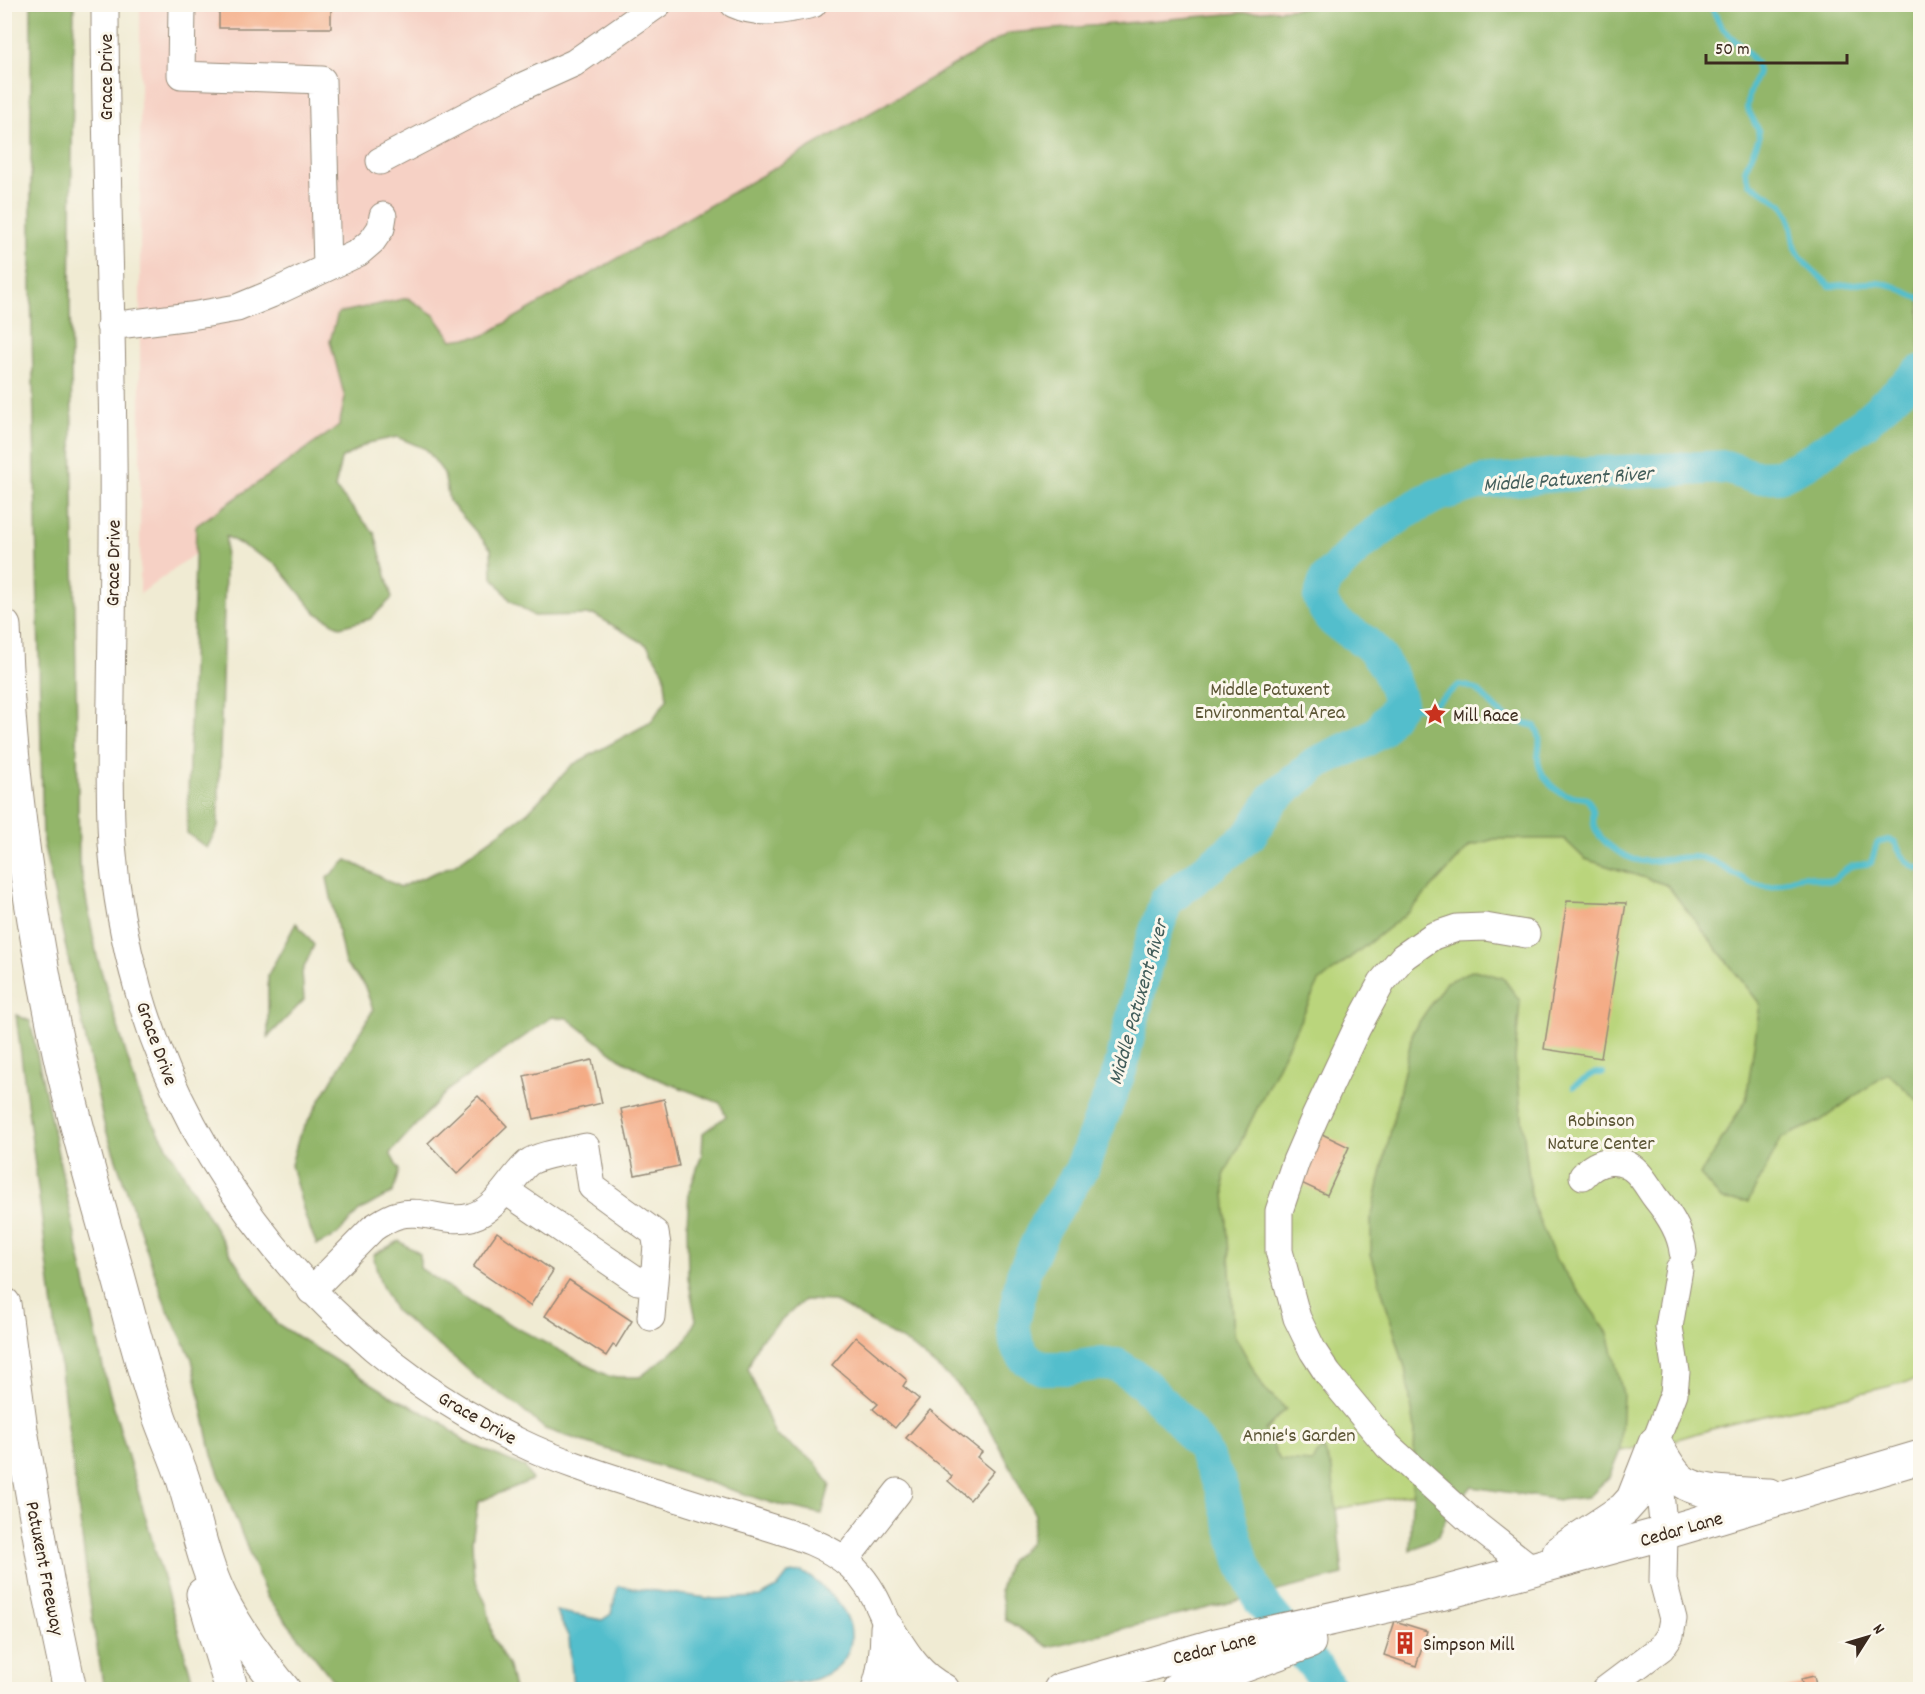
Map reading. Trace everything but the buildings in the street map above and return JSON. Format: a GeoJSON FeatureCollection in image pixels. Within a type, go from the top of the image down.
{"type":"FeatureCollection","features":[{"type":"Feature","properties":{"kind":"main road"},"geometry":{"type":"LineString","coordinates":[[4,626],[15,779],[27,873],[60,1054],[88,1167],[158,1413],[190,1553],[232,1689]]}},
{"type":"Feature","properties":{"kind":"main road","name":"Patuxent Freeway"},"geometry":{"type":"LineString","coordinates":[[4,1304],[21,1430],[48,1585],[70,1689]]}},
{"type":"Feature","properties":{"kind":"main road"},"geometry":{"type":"LineString","coordinates":[[158,1413],[182,1475],[203,1551],[220,1596],[240,1633],[284,1689]]}},
{"type":"Feature","properties":{"kind":"main road"},"geometry":{"type":"LineString","coordinates":[[1532,1569],[1624,1509],[1633,1499],[1656,1443]]}},
{"type":"Feature","properties":{"kind":"main road"},"geometry":{"type":"LineString","coordinates":[[1656,1443],[1672,1471],[1688,1485],[1700,1490],[1787,1496]]}},
{"type":"Feature","properties":{"kind":"main road","name":"Cedar Lane"},"geometry":{"type":"LineString","coordinates":[[1060,1689],[1216,1646],[1440,1594],[1664,1533],[1920,1457]]}},
{"type":"Feature","properties":{"kind":"main road","name":"Cedar Lane"},"geometry":{"type":"LineString","coordinates":[[1177,1689],[1440,1594]]}},
{"type":"Feature","properties":{"kind":"main road"},"geometry":{"type":"LineString","coordinates":[[878,1689],[884,1674],[887,1628]]}},
{"type":"Feature","properties":{"kind":"main road"},"geometry":{"type":"LineString","coordinates":[[887,1628],[920,1675],[943,1689]]}},
{"type":"Feature","properties":{"kind":"street","name":"Grace Drive"},"geometry":{"type":"LineString","coordinates":[[105,4],[105,115],[113,458],[110,785],[112,848],[129,952],[143,1005],[173,1086],[215,1164],[249,1215],[311,1291],[352,1330],[410,1376],[460,1410],[517,1441],[572,1465],[820,1544],[845,1560],[869,1586],[882,1611],[905,1689]]}},
{"type":"Feature","properties":{"kind":"street"},"geometry":{"type":"LineString","coordinates":[[182,4],[181,75],[322,80],[327,267]]}},
{"type":"Feature","properties":{"kind":"street"},"geometry":{"type":"LineString","coordinates":[[380,161],[523,86],[574,63],[658,4]]}},
{"type":"Feature","properties":{"kind":"street"},"geometry":{"type":"LineString","coordinates":[[734,4],[759,12],[778,12],[813,4]]}},
{"type":"Feature","properties":{"kind":"street"},"geometry":{"type":"LineString","coordinates":[[110,326],[237,308],[272,294],[358,253],[372,241],[381,228],[383,216]]}},
{"type":"Feature","properties":{"kind":"street"},"geometry":{"type":"LineString","coordinates":[[1526,934],[1485,927],[1458,928],[1433,936],[1403,957],[1382,982],[1357,1028],[1304,1144],[1279,1211],[1279,1251],[1298,1318],[1313,1351],[1328,1374],[1388,1446],[1473,1522],[1532,1569]]}},
{"type":"Feature","properties":{"kind":"street"},"geometry":{"type":"LineString","coordinates":[[311,1291],[374,1228],[386,1220],[408,1213],[446,1218],[474,1216],[506,1191],[527,1165],[537,1159],[586,1147],[592,1187],[655,1233],[657,1245],[651,1317]]}},
{"type":"Feature","properties":{"kind":"street"},"geometry":{"type":"LineString","coordinates":[[1583,1176],[1590,1168],[1608,1161],[1626,1164],[1636,1171],[1682,1238],[1681,1260],[1669,1327],[1676,1372],[1674,1393],[1656,1443],[1664,1533],[1664,1581],[1673,1619],[1670,1635],[1661,1648],[1605,1689]]}},
{"type":"Feature","properties":{"kind":"street"},"geometry":{"type":"LineString","coordinates":[[506,1191],[638,1281],[654,1282]]}},
{"type":"Feature","properties":{"kind":"street"},"geometry":{"type":"LineString","coordinates":[[845,1560],[898,1492]]}},
{"type":"Feature","properties":{"kind":"shaded area"},"geometry":{"type":"Polygon","coordinates":[[[140,5],[1384,5],[449,367],[140,594],[140,5]]]}},
{"type":"Feature","properties":{"kind":"green space","name":"Middle Patuxent Environmental Area"},"geometry":{"type":"Polygon","coordinates":[[[1345,4],[1920,5],[1920,1103],[1888,1073],[1820,1121],[1782,1138],[1748,1202],[1722,1200],[1700,1175],[1746,1100],[1760,1004],[1667,885],[1585,859],[1564,839],[1495,839],[1470,846],[1410,911],[1319,982],[1224,1176],[1234,1334],[1264,1388],[1286,1409],[1265,1430],[1280,1460],[1312,1462],[1323,1447],[1332,1470],[1343,1575],[1048,1647],[1006,1620],[1000,1590],[1009,1561],[1030,1543],[1035,1515],[990,1428],[956,1383],[910,1345],[834,1301],[804,1300],[759,1341],[748,1368],[775,1435],[815,1462],[830,1485],[822,1514],[772,1503],[545,1429],[521,1408],[477,1378],[395,1311],[380,1282],[373,1255],[399,1241],[420,1254],[420,1268],[481,1309],[610,1377],[640,1377],[684,1343],[696,1320],[688,1278],[689,1192],[702,1154],[703,1133],[726,1116],[720,1103],[655,1078],[619,1058],[567,1018],[552,1017],[448,1090],[390,1153],[399,1170],[393,1192],[359,1211],[337,1235],[317,1245],[306,1219],[291,1165],[299,1136],[373,1010],[364,984],[345,964],[327,878],[347,860],[400,887],[456,864],[528,812],[572,765],[651,722],[667,699],[664,672],[647,645],[595,615],[534,616],[510,600],[492,576],[491,549],[449,501],[444,473],[426,449],[397,437],[368,443],[341,459],[335,488],[375,534],[392,598],[370,619],[340,627],[315,612],[277,565],[226,536],[218,827],[207,848],[187,833],[196,526],[339,426],[345,398],[330,341],[338,313],[408,298],[434,315],[452,340],[483,336],[1009,33],[1345,4]]]}},
{"type":"Feature","properties":{"kind":"green space"},"geometry":{"type":"Polygon","coordinates":[[[31,5],[74,5],[70,303],[79,861],[97,957],[140,1100],[226,1247],[276,1323],[393,1397],[440,1421],[465,1442],[525,1467],[532,1480],[478,1502],[472,1541],[474,1577],[487,1606],[493,1638],[509,1667],[514,1689],[340,1689],[267,1597],[212,1455],[192,1359],[165,1304],[104,1124],[43,842],[31,285],[31,5]]]}},
{"type":"Feature","properties":{"kind":"green space","name":"Robinson Nature Center"},"geometry":{"type":"Polygon","coordinates":[[[1920,251],[1920,1379],[1726,1425],[1670,1441],[1249,1527],[1169,468],[1920,251]]]}},
{"type":"Feature","properties":{"kind":"green space"},"geometry":{"type":"Polygon","coordinates":[[[296,923],[314,945],[302,972],[304,1000],[268,1037],[268,975],[296,923]]]}},
{"type":"Feature","properties":{"kind":"green space"},"geometry":{"type":"Polygon","coordinates":[[[1474,970],[1503,978],[1520,1001],[1515,1059],[1532,1203],[1556,1260],[1608,1333],[1623,1394],[1620,1451],[1609,1477],[1588,1497],[1560,1500],[1472,1487],[1450,1508],[1439,1536],[1410,1551],[1415,1429],[1405,1368],[1371,1254],[1371,1219],[1413,1031],[1446,982],[1474,970]]]}},
{"type":"Feature","properties":{"kind":"green space"},"geometry":{"type":"Polygon","coordinates":[[[16,1015],[30,1021],[105,1377],[195,1689],[104,1689],[93,1624],[16,1015]]]}},
{"type":"Feature","properties":{"kind":"water"},"geometry":{"type":"Polygon","coordinates":[[[802,1572],[834,1598],[846,1615],[849,1624],[851,1641],[848,1652],[841,1663],[827,1674],[803,1682],[757,1685],[733,1690],[587,1690],[573,1687],[569,1638],[556,1611],[602,1620],[611,1614],[618,1586],[715,1599],[760,1597],[777,1588],[788,1574],[802,1572]]]}},
{"type":"Feature","properties":{"kind":"waterway"},"geometry":{"type":"LineString","coordinates":[[1710,4],[1721,27],[1756,63],[1758,72],[1749,95],[1747,108],[1758,129],[1759,138],[1745,170],[1749,183],[1782,204],[1789,215],[1795,249],[1806,264],[1830,286],[1886,284],[1920,298]]}},
{"type":"Feature","properties":{"kind":"waterway","name":"Middle Patuxent River"},"geometry":{"type":"LineString","coordinates":[[1330,1690],[1318,1670],[1261,1602],[1243,1564],[1220,1484],[1202,1448],[1179,1419],[1140,1380],[1117,1365],[1096,1364],[1070,1368],[1042,1368],[1025,1358],[1017,1346],[1013,1325],[1023,1274],[1046,1224],[1081,1170],[1120,1070],[1147,958],[1166,901],[1250,835],[1273,799],[1317,763],[1379,732],[1400,703],[1395,686],[1378,655],[1365,642],[1333,620],[1320,598],[1326,579],[1359,546],[1404,513],[1435,496],[1482,482],[1558,475],[1726,467],[1755,477],[1779,476],[1808,462],[1865,422],[1920,372]]}},
{"type":"Feature","properties":{"kind":"waterway"},"geometry":{"type":"LineString","coordinates":[[1400,703],[1427,710],[1459,685],[1467,686],[1482,694],[1507,717],[1535,726],[1539,738],[1540,769],[1546,779],[1564,794],[1587,799],[1592,807],[1596,831],[1610,846],[1632,859],[1651,861],[1701,858],[1752,883],[1769,887],[1804,876],[1831,881],[1849,867],[1871,863],[1877,843],[1888,840],[1895,842],[1909,863],[1920,868]]}},
{"type":"Feature","properties":{"kind":"waterway"},"geometry":{"type":"LineString","coordinates":[[1574,1086],[1595,1073],[1603,1073]]}},
{"type":"Feature","properties":{"kind":"place","name":"Mill Race"},"geometry":{"type":"Point","coordinates":[1435,714]}},
{"type":"Feature","properties":{"kind":"place","name":"Simpson Mill"},"geometry":{"type":"Point","coordinates":[1405,1643]}},
{"type":"Feature","properties":{"kind":"park label","name":"Annie's Garden"},"geometry":{"type":"Point","coordinates":[1299,1434]}}]}
